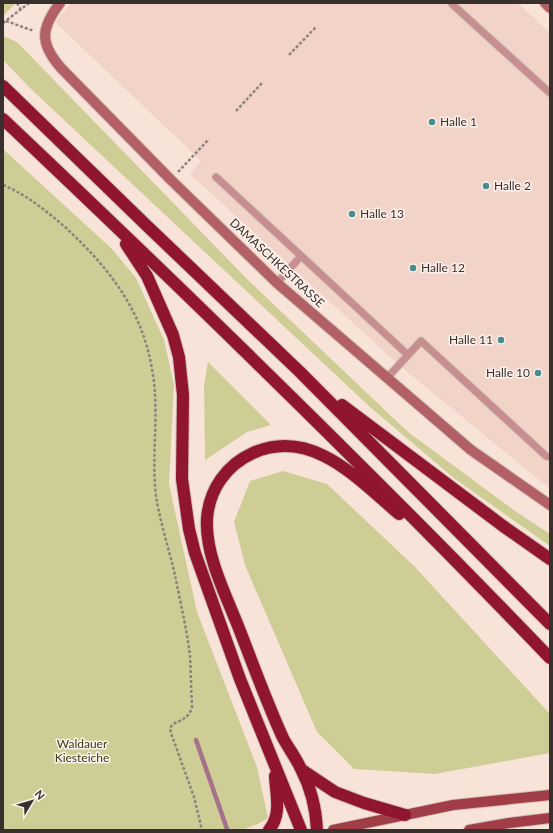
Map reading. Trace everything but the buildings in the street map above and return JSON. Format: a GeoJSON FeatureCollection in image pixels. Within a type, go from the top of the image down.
{"type":"FeatureCollection","features":[{"type":"Feature","properties":{"kind":"highway"},"geometry":{"type":"LineString","coordinates":[[3,86],[300,372],[550,624]]}},
{"type":"Feature","properties":{"kind":"highway"},"geometry":{"type":"LineString","coordinates":[[3,119],[109,220],[358,463],[550,658]]}},
{"type":"Feature","properties":{"kind":"highway"},"geometry":{"type":"LineString","coordinates":[[109,220],[147,276],[173,335],[179,357],[182,395],[182,479],[189,529],[195,553],[240,679],[301,830]]}},
{"type":"Feature","properties":{"kind":"highway"},"geometry":{"type":"LineString","coordinates":[[300,372],[352,413],[550,559]]}},
{"type":"Feature","properties":{"kind":"highway"},"geometry":{"type":"LineString","coordinates":[[318,830],[314,802],[302,770],[284,738],[262,688],[219,578],[208,542],[208,509],[215,488],[221,478],[240,460],[263,449],[274,446],[284,446],[299,447],[311,450],[338,464],[449,556]]}},
{"type":"Feature","properties":{"kind":"highway"},"geometry":{"type":"LineString","coordinates":[[269,830],[276,820],[278,812],[274,763]]}},
{"type":"Feature","properties":{"kind":"highway"},"geometry":{"type":"LineString","coordinates":[[302,770],[335,792],[364,803],[405,815]]}},
{"type":"Feature","properties":{"kind":"main road"},"geometry":{"type":"LineString","coordinates":[[333,830],[453,805],[550,795]]}},
{"type":"Feature","properties":{"kind":"main road"},"geometry":{"type":"LineString","coordinates":[[469,830],[550,818]]}},
{"type":"Feature","properties":{"kind":"street"},"geometry":{"type":"LineString","coordinates":[[44,35],[50,17],[60,3]]}},
{"type":"Feature","properties":{"kind":"street"},"geometry":{"type":"LineString","coordinates":[[545,3],[550,8]]}},
{"type":"Feature","properties":{"kind":"street","name":"DAMASCHKESTRASSE"},"geometry":{"type":"LineString","coordinates":[[44,35],[46,46],[57,64],[171,180],[277,283],[471,450],[550,505]]}},
{"type":"Feature","properties":{"kind":"lane"},"geometry":{"type":"LineString","coordinates":[[453,3],[452,4],[550,93]]}},
{"type":"Feature","properties":{"kind":"lane"},"geometry":{"type":"LineString","coordinates":[[216,177],[408,355]]}},
{"type":"Feature","properties":{"kind":"lane"},"geometry":{"type":"LineString","coordinates":[[277,283],[301,256]]}},
{"type":"Feature","properties":{"kind":"lane"},"geometry":{"type":"LineString","coordinates":[[387,378],[421,341],[546,456],[550,457]]}},
{"type":"Feature","properties":{"kind":"path"},"geometry":{"type":"LineString","coordinates":[[18,3],[21,10]]}},
{"type":"Feature","properties":{"kind":"path"},"geometry":{"type":"LineString","coordinates":[[3,23],[29,3]]}},
{"type":"Feature","properties":{"kind":"path"},"geometry":{"type":"LineString","coordinates":[[6,21],[44,35]]}},
{"type":"Feature","properties":{"kind":"path"},"geometry":{"type":"LineString","coordinates":[[289,54],[316,27]]}},
{"type":"Feature","properties":{"kind":"path"},"geometry":{"type":"LineString","coordinates":[[236,111],[262,83]]}},
{"type":"Feature","properties":{"kind":"path"},"geometry":{"type":"LineString","coordinates":[[171,180],[209,139]]}},
{"type":"Feature","properties":{"kind":"path"},"geometry":{"type":"LineString","coordinates":[[3,185],[20,192],[44,209],[98,260],[115,279],[126,297],[136,316],[145,339],[153,369],[155,400],[156,496],[175,576],[190,656],[192,707],[184,720],[173,724],[170,728],[194,798],[202,830]]}},
{"type":"Feature","properties":{"kind":"shaded area"},"geometry":{"type":"Polygon","coordinates":[[[71,3],[518,3],[550,33],[550,489],[399,365],[190,174],[201,161],[55,22],[71,3]]]}},
{"type":"Feature","properties":{"kind":"green space"},"geometry":{"type":"Polygon","coordinates":[[[3,3],[16,3],[3,16],[3,3]]]}},
{"type":"Feature","properties":{"kind":"green space"},"geometry":{"type":"Polygon","coordinates":[[[3,36],[17,42],[247,279],[408,432],[515,511],[550,534],[550,546],[455,479],[370,407],[31,89],[3,60],[3,36]]]}},
{"type":"Feature","properties":{"kind":"green space","name":"Waldauer Kiesteiche"},"geometry":{"type":"Polygon","coordinates":[[[3,149],[112,249],[136,278],[164,340],[174,385],[169,484],[197,612],[257,767],[268,818],[258,824],[242,830],[3,830],[3,149]]]}},
{"type":"Feature","properties":{"kind":"green space"},"geometry":{"type":"Polygon","coordinates":[[[208,362],[271,425],[247,432],[205,460],[204,385],[208,362]]]}},
{"type":"Feature","properties":{"kind":"green space"},"geometry":{"type":"Polygon","coordinates":[[[283,471],[327,484],[415,567],[550,714],[550,753],[435,774],[354,769],[317,732],[245,565],[234,522],[250,481],[283,471]]]}},
{"type":"Feature","properties":{"kind":"waterway"},"geometry":{"type":"LineString","coordinates":[[196,740],[227,829]]}},
{"type":"Feature","properties":{"kind":"place","name":"Halle 1"},"geometry":{"type":"Point","coordinates":[432,122]}},
{"type":"Feature","properties":{"kind":"place","name":"Halle 2"},"geometry":{"type":"Point","coordinates":[486,186]}},
{"type":"Feature","properties":{"kind":"place","name":"Halle 13"},"geometry":{"type":"Point","coordinates":[352,214]}},
{"type":"Feature","properties":{"kind":"place","name":"Halle 12"},"geometry":{"type":"Point","coordinates":[413,268]}},
{"type":"Feature","properties":{"kind":"place","name":"Halle 11"},"geometry":{"type":"Point","coordinates":[501,340]}},
{"type":"Feature","properties":{"kind":"place","name":"Halle 10"},"geometry":{"type":"Point","coordinates":[538,373]}}]}
